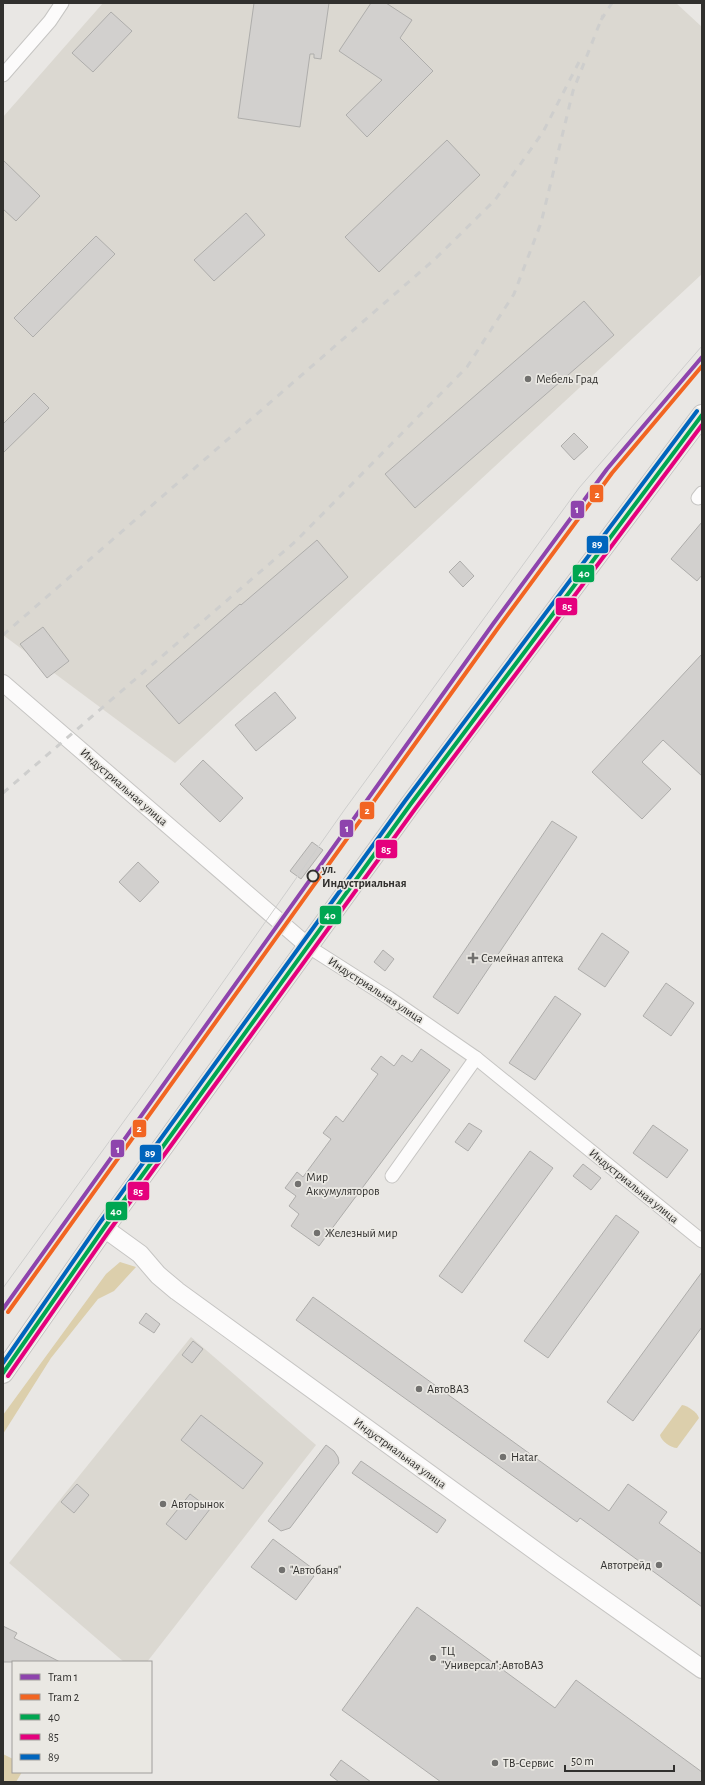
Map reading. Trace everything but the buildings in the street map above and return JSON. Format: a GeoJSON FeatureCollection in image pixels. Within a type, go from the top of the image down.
{"type":"FeatureCollection","features":[{"type":"Feature","properties":{"kind":"main road"},"geometry":{"type":"LineString","coordinates":[[3,1372],[104,1228],[415,799],[702,415]]}},
{"type":"Feature","properties":{"kind":"main road","name":"Индустриальная улица"},"geometry":{"type":"LineString","coordinates":[[104,1228],[140,1254],[158,1275],[177,1291],[555,1565],[702,1669]]}},
{"type":"Feature","properties":{"kind":"street"},"geometry":{"type":"LineString","coordinates":[[3,75],[50,21],[62,3]]}},
{"type":"Feature","properties":{"kind":"street","name":"Индустриальная улица"},"geometry":{"type":"LineString","coordinates":[[3,683],[309,947],[389,998],[476,1058],[702,1241]]}},
{"type":"Feature","properties":{"kind":"street"},"geometry":{"type":"LineString","coordinates":[[392,1176],[476,1058]]}},
{"type":"Feature","properties":{"kind":"shaded area"},"geometry":{"type":"Polygon","coordinates":[[[103,3],[676,3],[702,27],[702,274],[175,763],[3,635],[3,117],[103,3]]]}},
{"type":"Feature","properties":{"kind":"shaded area"},"geometry":{"type":"Polygon","coordinates":[[[120,1262],[136,1267],[114,1291],[98,1299],[51,1358],[3,1434],[3,1415],[106,1274],[120,1262]]]}},
{"type":"Feature","properties":{"kind":"shaded area","name":"Авторынок"},"geometry":{"type":"Polygon","coordinates":[[[191,1337],[316,1445],[148,1661],[123,1661],[9,1563],[191,1337]]]}},
{"type":"Feature","properties":{"kind":"shaded area"},"geometry":{"type":"Polygon","coordinates":[[[682,1405],[692,1410],[699,1418],[677,1448],[675,1448],[664,1442],[660,1435],[682,1405]]]}},
{"type":"Feature","properties":{"kind":"shaded area"},"geometry":{"type":"Polygon","coordinates":[[[3,1754],[12,1758],[12,1773],[21,1773],[16,1782],[3,1782],[3,1754]]]}},
{"type":"Feature","properties":{"kind":"tram line"},"geometry":{"type":"LineString","coordinates":[[3,1288],[156,1077],[345,809],[579,488],[702,346]]}},
{"type":"Feature","properties":{"kind":"tram line","name":"1"},"geometry":{"type":"LineString","coordinates":[[3,1309],[493,624],[607,469],[702,357]]}},
{"type":"Feature","properties":{"kind":"tram line","name":"2"},"geometry":{"type":"LineString","coordinates":[[8,1312],[498,628],[612,473],[702,366]]}},
{"type":"Feature","properties":{"kind":"railway"},"geometry":{"type":"LineString","coordinates":[[601,20],[612,3]]}},
{"type":"Feature","properties":{"kind":"railway"},"geometry":{"type":"LineString","coordinates":[[3,793],[296,541],[467,367],[514,294],[541,223],[573,91],[603,15]]}},
{"type":"Feature","properties":{"kind":"railway"},"geometry":{"type":"LineString","coordinates":[[3,635],[435,259],[495,200],[543,132],[579,62]]}},
{"type":"Feature","properties":{"kind":"transit line","name":"89"},"geometry":{"type":"LineString","coordinates":[[3,1363],[99,1224],[405,801],[697,411]]}},
{"type":"Feature","properties":{"kind":"transit line","name":"40"},"geometry":{"type":"LineString","coordinates":[[3,1373],[104,1228],[410,805],[702,415]]}},
{"type":"Feature","properties":{"kind":"transit line","name":"85"},"geometry":{"type":"LineString","coordinates":[[8,1376],[109,1231],[415,809],[702,425]]}},
{"type":"Feature","properties":{"kind":"place","name":"Мебель Град"},"geometry":{"type":"Point","coordinates":[528,379]}},
{"type":"Feature","properties":{"kind":"place","name":"ул. Индустриальная"},"geometry":{"type":"Point","coordinates":[313,876]}},
{"type":"Feature","properties":{"kind":"place","name":"Семейная аптека"},"geometry":{"type":"Point","coordinates":[473,958]}},
{"type":"Feature","properties":{"kind":"place","name":"Мир Аккумуляторов"},"geometry":{"type":"Point","coordinates":[298,1184]}},
{"type":"Feature","properties":{"kind":"place","name":"Железный мир"},"geometry":{"type":"Point","coordinates":[317,1233]}},
{"type":"Feature","properties":{"kind":"place","name":"АвтоВАЗ"},"geometry":{"type":"Point","coordinates":[419,1389]}},
{"type":"Feature","properties":{"kind":"place","name":"Hatar"},"geometry":{"type":"Point","coordinates":[503,1457]}},
{"type":"Feature","properties":{"kind":"place","name":"Авторынок"},"geometry":{"type":"Point","coordinates":[163,1504]}},
{"type":"Feature","properties":{"kind":"place","name":"Автотрейд"},"geometry":{"type":"Point","coordinates":[659,1565]}},
{"type":"Feature","properties":{"kind":"place","name":"\"Автобаня\""},"geometry":{"type":"Point","coordinates":[282,1570]}},
{"type":"Feature","properties":{"kind":"place","name":"ТЦ \"Универсал\";АвтоВАЗ"},"geometry":{"type":"Point","coordinates":[433,1658]}},
{"type":"Feature","properties":{"kind":"place","name":"ТВ-Сервис"},"geometry":{"type":"Point","coordinates":[495,1763]}}]}
